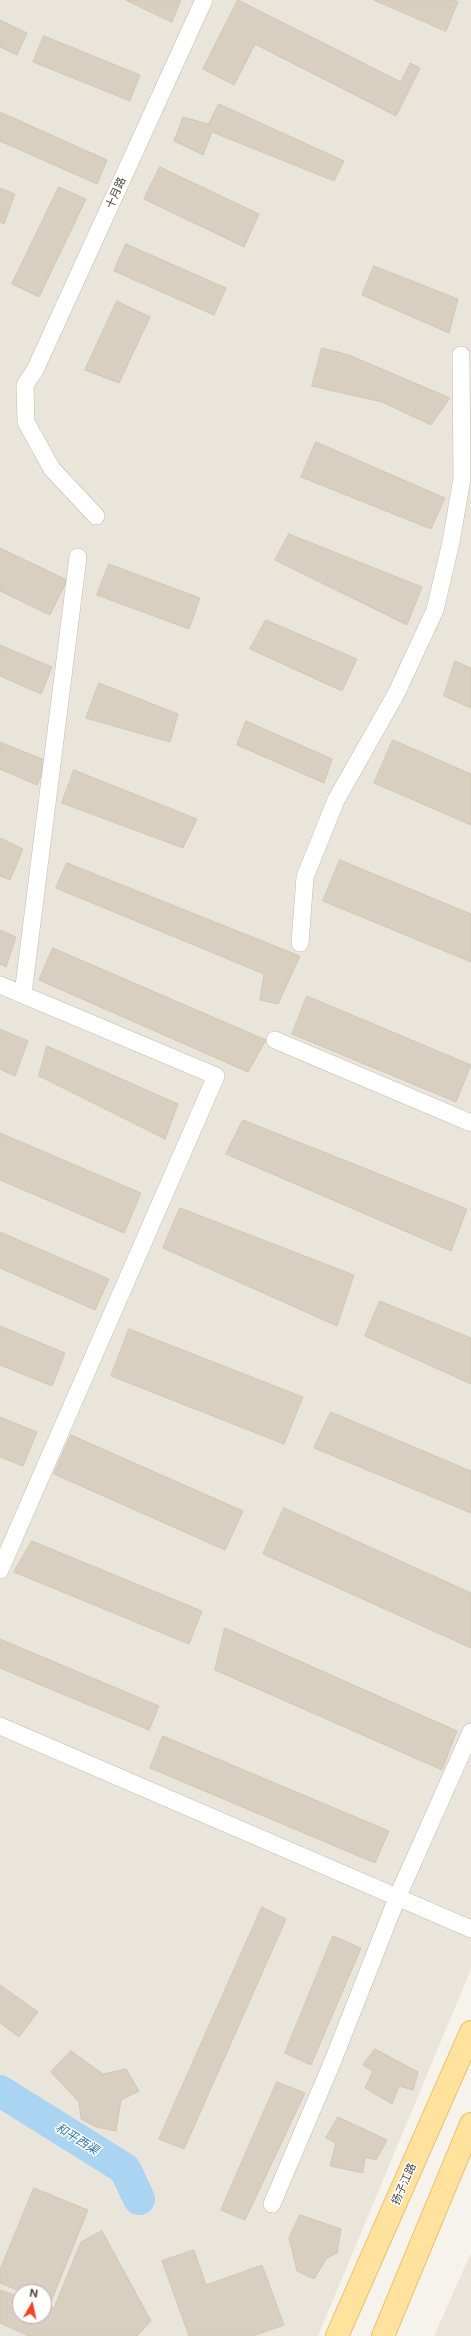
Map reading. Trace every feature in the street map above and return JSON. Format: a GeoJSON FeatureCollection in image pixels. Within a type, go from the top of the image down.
{"type":"FeatureCollection","features":[{"type":"Feature","properties":{"kind":"main road","name":"扬子江路"},"geometry":{"type":"LineString","coordinates":[[337,2336],[471,2032]]}},
{"type":"Feature","properties":{"kind":"main road"},"geometry":{"type":"LineString","coordinates":[[383,2336],[471,2124]]}},
{"type":"Feature","properties":{"kind":"street","name":"十月路"},"geometry":{"type":"LineString","coordinates":[[96,516],[52,469],[26,422],[25,385],[35,370],[204,0]]}},
{"type":"Feature","properties":{"kind":"street"},"geometry":{"type":"LineString","coordinates":[[300,943],[305,877],[336,800],[396,694],[435,610],[452,542],[462,478],[461,356]]}},
{"type":"Feature","properties":{"kind":"street"},"geometry":{"type":"LineString","coordinates":[[23,994],[78,557]]}},
{"type":"Feature","properties":{"kind":"street"},"geometry":{"type":"LineString","coordinates":[[0,985],[216,1076],[0,1570]]}},
{"type":"Feature","properties":{"kind":"street"},"geometry":{"type":"LineString","coordinates":[[275,1040],[471,1123]]}},
{"type":"Feature","properties":{"kind":"street"},"geometry":{"type":"LineString","coordinates":[[0,1726],[471,1929]]}},
{"type":"Feature","properties":{"kind":"street"},"geometry":{"type":"LineString","coordinates":[[272,2204],[332,2063],[397,1898],[471,1732]]}},
{"type":"Feature","properties":{"kind":"shaded area"},"geometry":{"type":"Polygon","coordinates":[[[0,0],[471,0],[471,1969],[318,2336],[0,2336],[0,0]]]}},
{"type":"Feature","properties":{"kind":"shaded area"},"geometry":{"type":"Polygon","coordinates":[[[471,2253],[471,2336],[434,2336],[471,2253]]]}},
{"type":"Feature","properties":{"kind":"building"},"geometry":{"type":"Polygon","coordinates":[[[126,0],[181,0],[172,22],[126,0]]]}},
{"type":"Feature","properties":{"kind":"building"},"geometry":{"type":"Polygon","coordinates":[[[238,0],[401,82],[410,63],[420,68],[396,116],[255,44],[234,85],[203,69],[238,0]]]}},
{"type":"Feature","properties":{"kind":"building"},"geometry":{"type":"Polygon","coordinates":[[[374,0],[454,0],[458,2],[446,31],[374,0]]]}},
{"type":"Feature","properties":{"kind":"building"},"geometry":{"type":"Polygon","coordinates":[[[0,20],[27,33],[17,55],[0,47],[0,20]]]}},
{"type":"Feature","properties":{"kind":"building"},"geometry":{"type":"Polygon","coordinates":[[[44,36],[140,75],[130,101],[33,62],[44,36]]]}},
{"type":"Feature","properties":{"kind":"building"},"geometry":{"type":"Polygon","coordinates":[[[219,104],[344,161],[334,181],[212,132],[203,155],[174,141],[183,117],[208,124],[219,104]]]}},
{"type":"Feature","properties":{"kind":"building"},"geometry":{"type":"Polygon","coordinates":[[[0,112],[107,160],[97,184],[0,141],[0,112]]]}},
{"type":"Feature","properties":{"kind":"building"},"geometry":{"type":"Polygon","coordinates":[[[160,167],[259,214],[244,247],[144,199],[160,167]]]}},
{"type":"Feature","properties":{"kind":"building"},"geometry":{"type":"Polygon","coordinates":[[[59,187],[86,199],[39,297],[12,284],[59,187]]]}},
{"type":"Feature","properties":{"kind":"building"},"geometry":{"type":"Polygon","coordinates":[[[0,188],[15,194],[4,224],[0,222],[0,188]]]}},
{"type":"Feature","properties":{"kind":"building"},"geometry":{"type":"Polygon","coordinates":[[[126,244],[226,288],[214,315],[114,271],[126,244]]]}},
{"type":"Feature","properties":{"kind":"building"},"geometry":{"type":"Polygon","coordinates":[[[374,266],[458,299],[449,333],[362,295],[374,266]]]}},
{"type":"Feature","properties":{"kind":"building"},"geometry":{"type":"Polygon","coordinates":[[[117,301],[150,317],[119,383],[85,370],[117,301]]]}},
{"type":"Feature","properties":{"kind":"building"},"geometry":{"type":"Polygon","coordinates":[[[322,348],[349,355],[450,398],[431,425],[382,402],[312,386],[322,348]]]}},
{"type":"Feature","properties":{"kind":"building"},"geometry":{"type":"Polygon","coordinates":[[[316,442],[445,498],[431,529],[301,477],[316,442]]]}},
{"type":"Feature","properties":{"kind":"building"},"geometry":{"type":"Polygon","coordinates":[[[289,534],[422,587],[407,625],[275,560],[289,534]]]}},
{"type":"Feature","properties":{"kind":"building"},"geometry":{"type":"Polygon","coordinates":[[[0,548],[67,580],[50,615],[0,591],[0,548]]]}},
{"type":"Feature","properties":{"kind":"building"},"geometry":{"type":"Polygon","coordinates":[[[109,564],[200,598],[189,629],[97,595],[109,564]]]}},
{"type":"Feature","properties":{"kind":"building"},"geometry":{"type":"Polygon","coordinates":[[[266,620],[357,659],[342,691],[250,649],[266,620]]]}},
{"type":"Feature","properties":{"kind":"building"},"geometry":{"type":"Polygon","coordinates":[[[0,645],[52,667],[41,694],[0,676],[0,645]]]}},
{"type":"Feature","properties":{"kind":"building"},"geometry":{"type":"Polygon","coordinates":[[[455,661],[471,668],[471,708],[444,696],[455,661]]]}},
{"type":"Feature","properties":{"kind":"building"},"geometry":{"type":"Polygon","coordinates":[[[99,683],[178,714],[170,742],[86,718],[99,683]]]}},
{"type":"Feature","properties":{"kind":"building"},"geometry":{"type":"Polygon","coordinates":[[[246,721],[332,759],[324,783],[237,745],[246,721]]]}},
{"type":"Feature","properties":{"kind":"building"},"geometry":{"type":"Polygon","coordinates":[[[393,740],[471,774],[471,825],[374,783],[393,740]]]}},
{"type":"Feature","properties":{"kind":"building"},"geometry":{"type":"Polygon","coordinates":[[[0,742],[47,761],[37,785],[0,769],[0,742]]]}},
{"type":"Feature","properties":{"kind":"building"},"geometry":{"type":"Polygon","coordinates":[[[74,770],[197,819],[183,848],[62,803],[74,770]]]}},
{"type":"Feature","properties":{"kind":"building"},"geometry":{"type":"Polygon","coordinates":[[[0,838],[23,849],[10,880],[0,876],[0,838]]]}},
{"type":"Feature","properties":{"kind":"building"},"geometry":{"type":"Polygon","coordinates":[[[340,860],[471,914],[471,962],[323,901],[340,860]]]}},
{"type":"Feature","properties":{"kind":"building"},"geometry":{"type":"Polygon","coordinates":[[[67,863],[300,956],[278,1004],[260,1000],[264,974],[56,888],[67,863]]]}},
{"type":"Feature","properties":{"kind":"building"},"geometry":{"type":"Polygon","coordinates":[[[0,930],[16,937],[6,967],[0,964],[0,930]]]}},
{"type":"Feature","properties":{"kind":"building"},"geometry":{"type":"Polygon","coordinates":[[[53,948],[266,1040],[248,1072],[39,980],[53,948]]]}},
{"type":"Feature","properties":{"kind":"building"},"geometry":{"type":"Polygon","coordinates":[[[307,996],[471,1065],[456,1102],[292,1034],[307,996]]]}},
{"type":"Feature","properties":{"kind":"building"},"geometry":{"type":"Polygon","coordinates":[[[0,1029],[28,1041],[15,1076],[0,1069],[0,1029]]]}},
{"type":"Feature","properties":{"kind":"building"},"geometry":{"type":"Polygon","coordinates":[[[47,1046],[178,1104],[165,1139],[39,1076],[47,1046]]]}},
{"type":"Feature","properties":{"kind":"building"},"geometry":{"type":"Polygon","coordinates":[[[243,1120],[467,1209],[451,1251],[226,1154],[243,1120]]]}},
{"type":"Feature","properties":{"kind":"building"},"geometry":{"type":"Polygon","coordinates":[[[0,1133],[141,1193],[124,1233],[0,1180],[0,1133]]]}},
{"type":"Feature","properties":{"kind":"building"},"geometry":{"type":"Polygon","coordinates":[[[180,1208],[354,1275],[337,1326],[163,1248],[180,1208]]]}},
{"type":"Feature","properties":{"kind":"building"},"geometry":{"type":"Polygon","coordinates":[[[0,1232],[109,1279],[95,1310],[0,1268],[0,1232]]]}},
{"type":"Feature","properties":{"kind":"building"},"geometry":{"type":"Polygon","coordinates":[[[380,1301],[471,1338],[471,1384],[365,1336],[380,1301]]]}},
{"type":"Feature","properties":{"kind":"building"},"geometry":{"type":"Polygon","coordinates":[[[0,1326],[65,1353],[52,1386],[0,1365],[0,1326]]]}},
{"type":"Feature","properties":{"kind":"building"},"geometry":{"type":"Polygon","coordinates":[[[129,1329],[303,1397],[284,1444],[111,1376],[129,1329]]]}},
{"type":"Feature","properties":{"kind":"building"},"geometry":{"type":"Polygon","coordinates":[[[331,1412],[471,1471],[471,1513],[314,1448],[331,1412]]]}},
{"type":"Feature","properties":{"kind":"building"},"geometry":{"type":"Polygon","coordinates":[[[0,1417],[37,1432],[23,1466],[0,1457],[0,1417]]]}},
{"type":"Feature","properties":{"kind":"building"},"geometry":{"type":"Polygon","coordinates":[[[71,1435],[243,1511],[225,1550],[54,1474],[71,1435]]]}},
{"type":"Feature","properties":{"kind":"building"},"geometry":{"type":"Polygon","coordinates":[[[284,1508],[471,1593],[471,1648],[263,1554],[284,1508]]]}},
{"type":"Feature","properties":{"kind":"building"},"geometry":{"type":"Polygon","coordinates":[[[32,1541],[202,1611],[189,1644],[14,1572],[32,1541]]]}},
{"type":"Feature","properties":{"kind":"building"},"geometry":{"type":"Polygon","coordinates":[[[225,1628],[457,1731],[442,1770],[215,1670],[225,1628]]]}},
{"type":"Feature","properties":{"kind":"building"},"geometry":{"type":"Polygon","coordinates":[[[0,1639],[159,1706],[149,1730],[0,1668],[0,1639]]]}},
{"type":"Feature","properties":{"kind":"building"},"geometry":{"type":"Polygon","coordinates":[[[163,1736],[389,1831],[375,1863],[150,1768],[163,1736]]]}},
{"type":"Feature","properties":{"kind":"building"},"geometry":{"type":"Polygon","coordinates":[[[262,1907],[286,1919],[184,2149],[159,2139],[262,1907]]]}},
{"type":"Feature","properties":{"kind":"building"},"geometry":{"type":"Polygon","coordinates":[[[333,1936],[361,1948],[311,2065],[285,2053],[333,1936]]]}},
{"type":"Feature","properties":{"kind":"building"},"geometry":{"type":"Polygon","coordinates":[[[0,1985],[38,2012],[19,2037],[0,2023],[0,1985]]]}},
{"type":"Feature","properties":{"kind":"building"},"geometry":{"type":"Polygon","coordinates":[[[375,2049],[418,2072],[413,2090],[399,2086],[392,2104],[365,2088],[373,2071],[363,2065],[375,2049]]]}},
{"type":"Feature","properties":{"kind":"building"},"geometry":{"type":"Polygon","coordinates":[[[71,2051],[103,2074],[126,2069],[139,2091],[121,2100],[116,2131],[96,2127],[81,2119],[79,2102],[51,2072],[71,2051]]]}},
{"type":"Feature","properties":{"kind":"building"},"geometry":{"type":"Polygon","coordinates":[[[277,2082],[305,2093],[245,2220],[221,2210],[277,2082]]]}},
{"type":"Feature","properties":{"kind":"building"},"geometry":{"type":"Polygon","coordinates":[[[338,2117],[387,2140],[376,2160],[365,2157],[363,2173],[330,2166],[336,2143],[326,2138],[338,2117]]]}},
{"type":"Feature","properties":{"kind":"building"},"geometry":{"type":"Polygon","coordinates":[[[34,2188],[88,2210],[52,2299],[52,2284],[12,2284],[12,2288],[0,2283],[0,2270],[34,2188]]]}},
{"type":"Feature","properties":{"kind":"building"},"geometry":{"type":"Polygon","coordinates":[[[300,2215],[341,2229],[337,2253],[327,2258],[314,2279],[297,2271],[289,2238],[300,2215]]]}},
{"type":"Feature","properties":{"kind":"building"},"geometry":{"type":"Polygon","coordinates":[[[102,2231],[151,2321],[137,2336],[29,2336],[0,2323],[0,2290],[12,2294],[12,2324],[52,2324],[52,2307],[54,2308],[81,2242],[102,2231]]]}},
{"type":"Feature","properties":{"kind":"building"},"geometry":{"type":"Polygon","coordinates":[[[194,2250],[206,2285],[262,2265],[284,2325],[253,2336],[189,2336],[162,2261],[194,2250]]]}},
{"type":"Feature","properties":{"kind":"waterway","name":"和平西渠"},"geometry":{"type":"LineString","coordinates":[[0,2091],[125,2169],[139,2199]]}}]}
